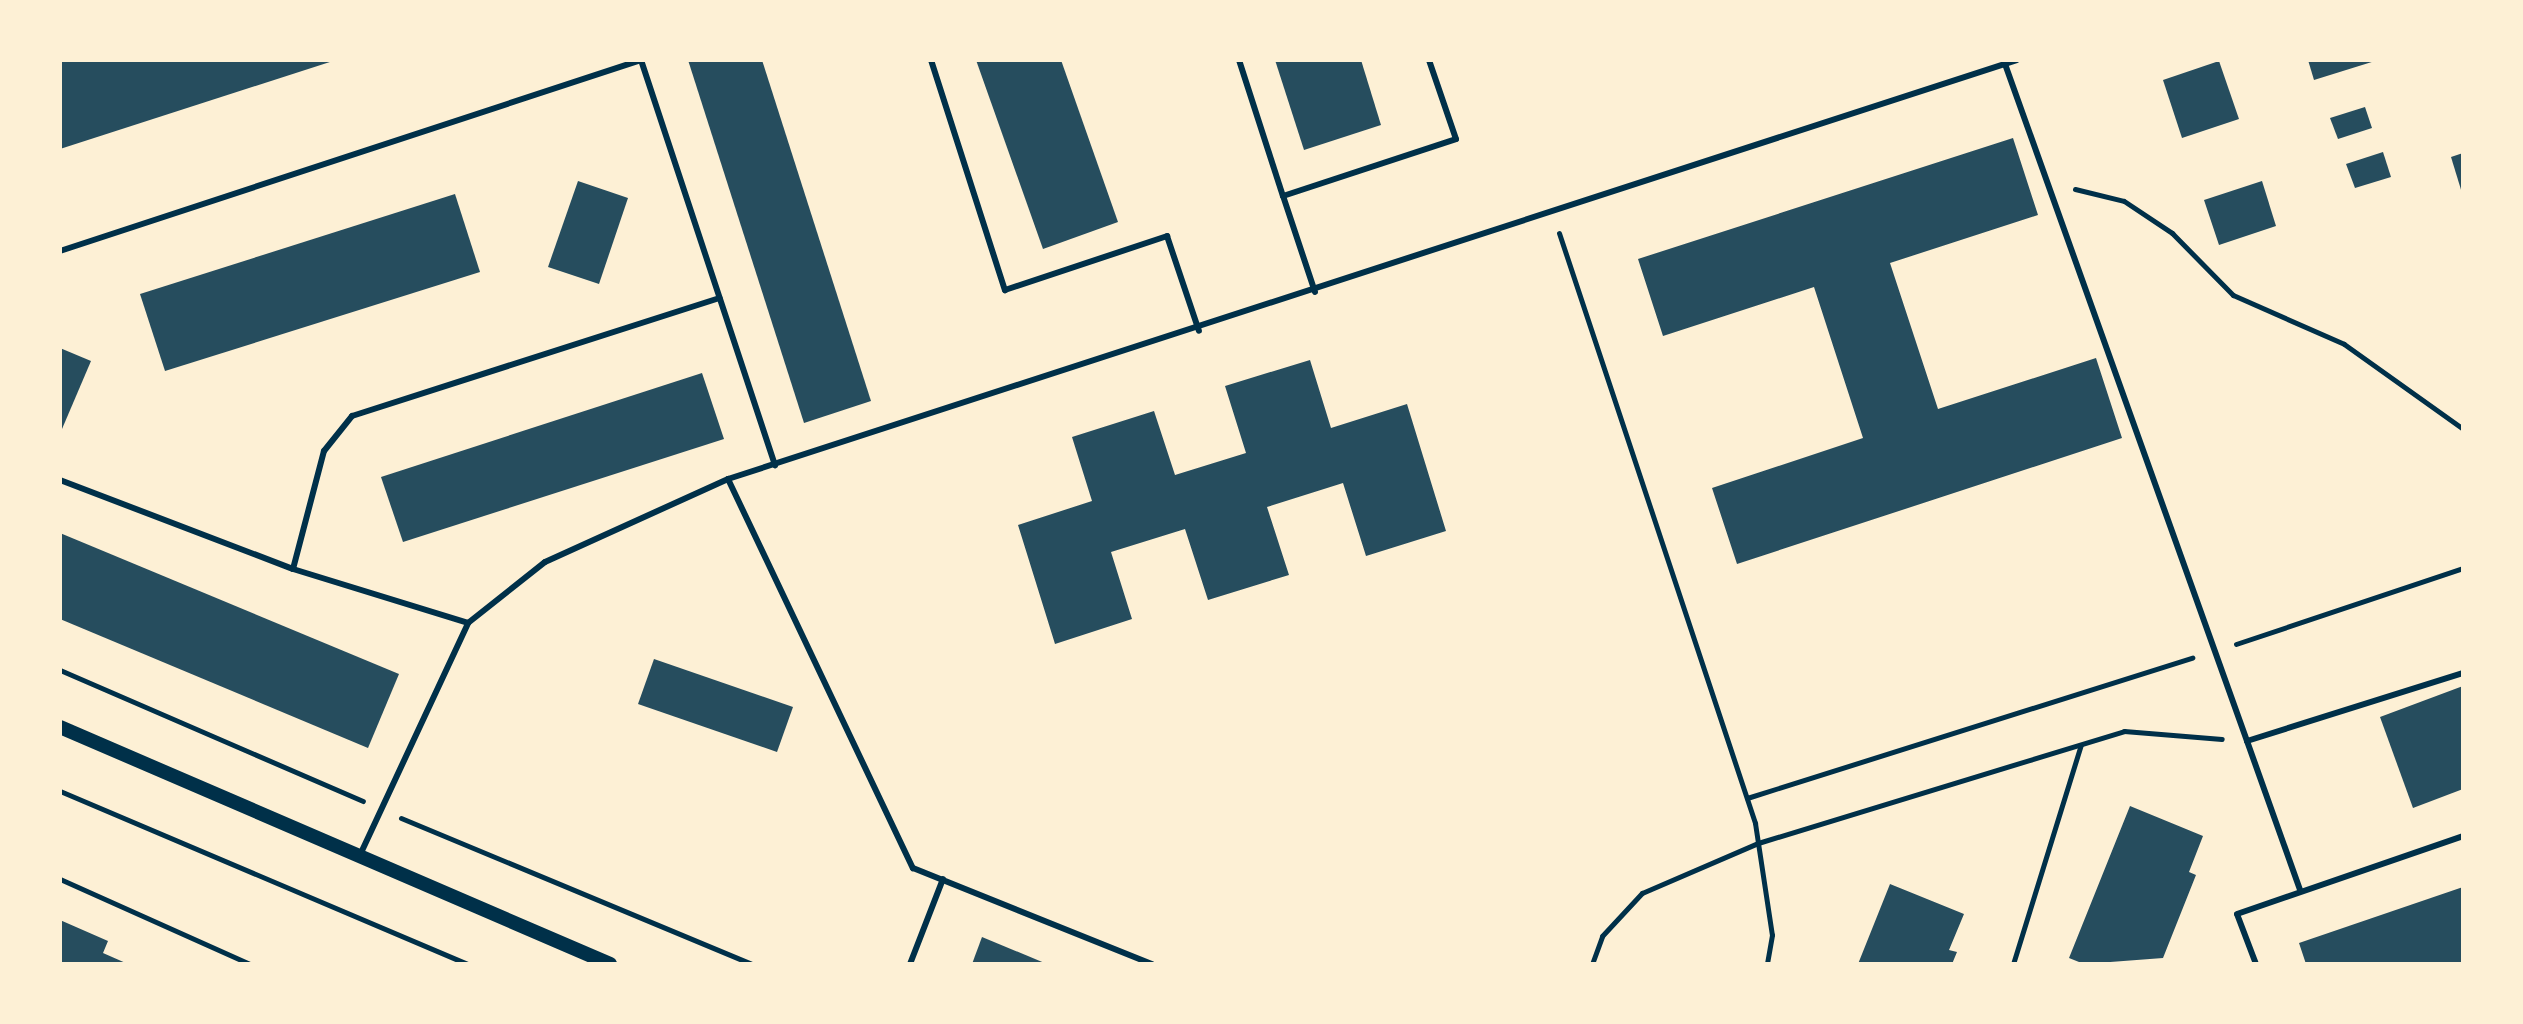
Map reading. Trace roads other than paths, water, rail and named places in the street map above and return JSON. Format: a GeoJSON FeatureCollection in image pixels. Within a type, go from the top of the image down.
{"type":"FeatureCollection","features":[{"type":"Feature","properties":{"kind":"street"},"geometry":{"type":"LineString","coordinates":[[60,727],[610,964]]}},
{"type":"Feature","properties":{"kind":"lane"},"geometry":{"type":"LineString","coordinates":[[60,251],[641,60],[775,465]]}},
{"type":"Feature","properties":{"kind":"lane"},"geometry":{"type":"LineString","coordinates":[[931,60],[1005,290],[1167,236],[1199,331]]}},
{"type":"Feature","properties":{"kind":"lane"},"geometry":{"type":"LineString","coordinates":[[1239,60],[1315,292]]}},
{"type":"Feature","properties":{"kind":"lane"},"geometry":{"type":"LineString","coordinates":[[1283,196],[1456,139],[1429,60]]}},
{"type":"Feature","properties":{"kind":"lane"},"geometry":{"type":"LineString","coordinates":[[358,858],[468,623],[545,562],[728,479],[1199,331],[2017,60]]}},
{"type":"Feature","properties":{"kind":"lane"},"geometry":{"type":"LineString","coordinates":[[2005,64],[2212,652],[2300,890]]}},
{"type":"Feature","properties":{"kind":"lane"},"geometry":{"type":"LineString","coordinates":[[293,569],[324,451],[352,416],[720,298]]}},
{"type":"Feature","properties":{"kind":"lane"},"geometry":{"type":"LineString","coordinates":[[728,479],[913,868],[1152,964]]}},
{"type":"Feature","properties":{"kind":"lane"},"geometry":{"type":"LineString","coordinates":[[60,480],[293,569],[468,623]]}},
{"type":"Feature","properties":{"kind":"lane"},"geometry":{"type":"LineString","coordinates":[[2247,741],[2463,673]]}},
{"type":"Feature","properties":{"kind":"lane"},"geometry":{"type":"LineString","coordinates":[[2256,964],[2237,914],[2463,836]]}},
{"type":"Feature","properties":{"kind":"lane"},"geometry":{"type":"LineString","coordinates":[[910,964],[943,879]]}}]}
